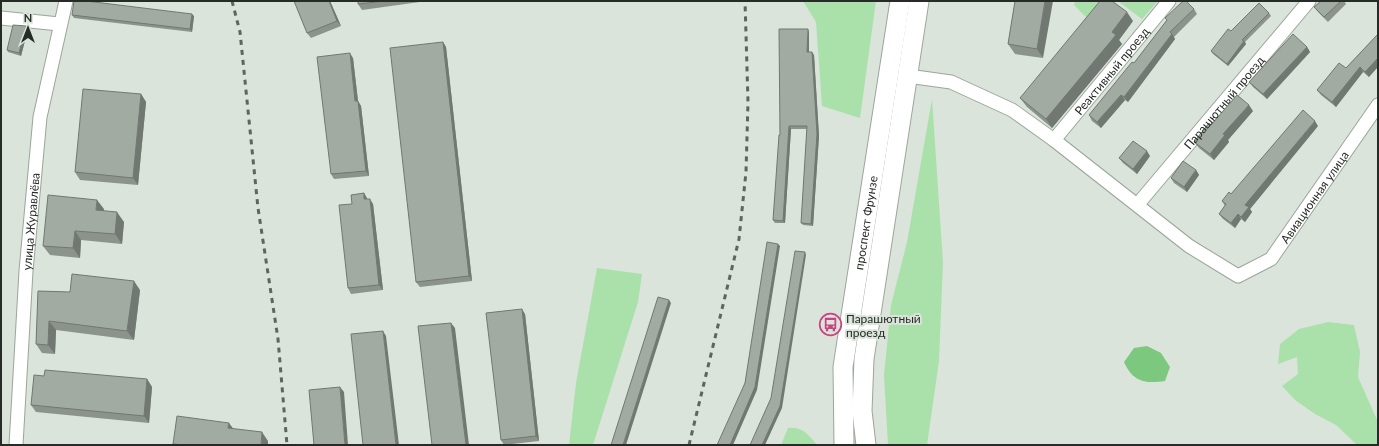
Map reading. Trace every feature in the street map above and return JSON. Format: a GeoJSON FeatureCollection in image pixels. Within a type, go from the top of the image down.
{"type":"FeatureCollection","features":[{"type":"Feature","properties":{"kind":"main road","name":"проспект Фрунзе"},"geometry":{"type":"LineString","coordinates":[[844,445],[843,367],[900,1]]}},
{"type":"Feature","properties":{"kind":"main road","name":"проспект Фрунзе"},"geometry":{"type":"LineString","coordinates":[[866,445],[862,411],[864,360],[919,1]]}},
{"type":"Feature","properties":{"kind":"street","name":"улица Журавлёва"},"geometry":{"type":"LineString","coordinates":[[16,445],[26,271],[40,117],[59,24],[66,1]]}},
{"type":"Feature","properties":{"kind":"street","name":"Реактивный проезд"},"geometry":{"type":"LineString","coordinates":[[1054,140],[1169,1]]}},
{"type":"Feature","properties":{"kind":"street","name":"Парашютный проезд"},"geometry":{"type":"LineString","coordinates":[[1138,204],[1309,1]]}},
{"type":"Feature","properties":{"kind":"street"},"geometry":{"type":"LineString","coordinates":[[1,18],[59,24]]}},
{"type":"Feature","properties":{"kind":"street"},"geometry":{"type":"LineString","coordinates":[[908,76],[951,82],[1012,110],[1138,204]]}},
{"type":"Feature","properties":{"kind":"street","name":"Авиационная улица"},"geometry":{"type":"LineString","coordinates":[[1138,204],[1189,246],[1238,276],[1271,259],[1378,106]]}},
{"type":"Feature","properties":{"kind":"shaded area"},"geometry":{"type":"Polygon","coordinates":[[[803,1],[876,1],[860,118],[822,106],[816,22],[803,1]]]}},
{"type":"Feature","properties":{"kind":"shaded area"},"geometry":{"type":"Polygon","coordinates":[[[1075,1],[1105,1],[1089,20],[1074,5],[1075,1]]]}},
{"type":"Feature","properties":{"kind":"shaded area"},"geometry":{"type":"Polygon","coordinates":[[[1118,1],[1158,1],[1142,19],[1118,1]]]}},
{"type":"Feature","properties":{"kind":"shaded area"},"geometry":{"type":"Polygon","coordinates":[[[932,99],[943,262],[939,361],[927,445],[888,445],[884,375],[891,305],[907,242],[932,99]]]}},
{"type":"Feature","properties":{"kind":"shaded area"},"geometry":{"type":"Polygon","coordinates":[[[597,268],[642,274],[638,302],[593,445],[569,445],[576,383],[597,268]]]}},
{"type":"Feature","properties":{"kind":"shaded area"},"geometry":{"type":"Polygon","coordinates":[[[1328,322],[1354,325],[1360,352],[1358,377],[1378,422],[1378,443],[1376,445],[1357,445],[1336,425],[1315,414],[1295,400],[1282,386],[1298,374],[1297,357],[1278,364],[1280,344],[1299,329],[1328,322]]]}},
{"type":"Feature","properties":{"kind":"shaded area"},"geometry":{"type":"Polygon","coordinates":[[[1147,346],[1161,353],[1170,367],[1165,381],[1146,382],[1140,380],[1131,374],[1124,362],[1134,348],[1147,346]]]}},
{"type":"Feature","properties":{"kind":"shaded area"},"geometry":{"type":"Polygon","coordinates":[[[788,428],[797,428],[805,432],[817,445],[781,445],[788,428]]]}},
{"type":"Feature","properties":{"kind":"building"},"geometry":{"type":"Polygon","coordinates":[[[74,1],[86,1],[192,14],[190,29],[72,15],[74,1]]]}},
{"type":"Feature","properties":{"kind":"building"},"geometry":{"type":"Polygon","coordinates":[[[294,1],[329,1],[337,21],[307,33],[294,1]]]}},
{"type":"Feature","properties":{"kind":"building"},"geometry":{"type":"Polygon","coordinates":[[[358,1],[385,1],[358,4],[358,1]]]}},
{"type":"Feature","properties":{"kind":"building"},"geometry":{"type":"Polygon","coordinates":[[[1015,1],[1045,1],[1037,49],[1008,44],[1015,1]]]}},
{"type":"Feature","properties":{"kind":"building"},"geometry":{"type":"Polygon","coordinates":[[[1100,1],[1112,1],[1127,12],[1112,32],[1116,35],[1046,119],[1020,98],[1100,1]]]}},
{"type":"Feature","properties":{"kind":"building"},"geometry":{"type":"Polygon","coordinates":[[[1183,1],[1186,1],[1194,9],[1170,32],[1172,34],[1124,97],[1121,95],[1097,122],[1089,115],[1132,62],[1134,63],[1167,20],[1165,18],[1183,1]]]}},
{"type":"Feature","properties":{"kind":"building"},"geometry":{"type":"Polygon","coordinates":[[[1321,1],[1341,1],[1324,17],[1314,7],[1321,1]]]}},
{"type":"Feature","properties":{"kind":"building"},"geometry":{"type":"Polygon","coordinates":[[[1259,3],[1269,13],[1242,40],[1244,41],[1227,64],[1211,51],[1228,29],[1231,31],[1259,3]]]}},
{"type":"Feature","properties":{"kind":"building"},"geometry":{"type":"Polygon","coordinates":[[[13,25],[26,26],[19,53],[7,50],[13,25]]]}},
{"type":"Feature","properties":{"kind":"building"},"geometry":{"type":"Polygon","coordinates":[[[779,29],[808,29],[807,52],[812,52],[817,134],[811,224],[801,223],[807,126],[789,126],[783,221],[773,220],[780,135],[779,29]]]}},
{"type":"Feature","properties":{"kind":"building"},"geometry":{"type":"Polygon","coordinates":[[[1293,34],[1307,47],[1263,94],[1249,82],[1293,34]]]}},
{"type":"Feature","properties":{"kind":"building"},"geometry":{"type":"Polygon","coordinates":[[[1378,34],[1378,58],[1365,72],[1360,67],[1332,102],[1317,90],[1339,63],[1346,68],[1378,34]]]}},
{"type":"Feature","properties":{"kind":"building"},"geometry":{"type":"Polygon","coordinates":[[[443,42],[469,276],[416,282],[390,48],[443,42]]]}},
{"type":"Feature","properties":{"kind":"building"},"geometry":{"type":"Polygon","coordinates":[[[350,53],[355,101],[358,101],[366,171],[331,174],[317,57],[350,53]]]}},
{"type":"Feature","properties":{"kind":"building"},"geometry":{"type":"Polygon","coordinates":[[[83,89],[141,94],[133,178],[75,172],[83,89]]]}},
{"type":"Feature","properties":{"kind":"building"},"geometry":{"type":"Polygon","coordinates":[[[1237,95],[1249,105],[1223,134],[1225,135],[1210,154],[1194,142],[1209,123],[1211,125],[1237,95]]]}},
{"type":"Feature","properties":{"kind":"building"},"geometry":{"type":"Polygon","coordinates":[[[1303,110],[1315,121],[1245,205],[1249,207],[1241,217],[1238,214],[1231,223],[1219,214],[1226,204],[1222,201],[1229,192],[1231,194],[1303,110]]]}},
{"type":"Feature","properties":{"kind":"building"},"geometry":{"type":"Polygon","coordinates":[[[1133,141],[1147,151],[1133,169],[1119,158],[1133,141]]]}},
{"type":"Feature","properties":{"kind":"building"},"geometry":{"type":"Polygon","coordinates":[[[1183,161],[1196,170],[1184,187],[1171,178],[1183,161]]]}},
{"type":"Feature","properties":{"kind":"building"},"geometry":{"type":"Polygon","coordinates":[[[364,193],[364,199],[370,199],[379,285],[348,288],[339,205],[352,204],[351,195],[364,193]]]}},
{"type":"Feature","properties":{"kind":"building"},"geometry":{"type":"Polygon","coordinates":[[[48,195],[97,200],[96,210],[117,212],[115,234],[75,231],[73,248],[43,246],[48,195]]]}},
{"type":"Feature","properties":{"kind":"building"},"geometry":{"type":"Polygon","coordinates":[[[767,242],[778,244],[755,387],[730,445],[717,445],[745,383],[767,242]]]}},
{"type":"Feature","properties":{"kind":"building"},"geometry":{"type":"Polygon","coordinates":[[[795,251],[805,252],[780,406],[762,445],[750,445],[771,398],[795,251]]]}},
{"type":"Feature","properties":{"kind":"building"},"geometry":{"type":"Polygon","coordinates":[[[72,274],[134,281],[127,331],[49,321],[48,345],[36,344],[38,291],[70,292],[72,274]]]}},
{"type":"Feature","properties":{"kind":"building"},"geometry":{"type":"Polygon","coordinates":[[[658,297],[669,300],[623,445],[611,445],[658,297]]]}},
{"type":"Feature","properties":{"kind":"building"},"geometry":{"type":"Polygon","coordinates":[[[522,309],[536,436],[501,440],[486,313],[522,309]]]}},
{"type":"Feature","properties":{"kind":"building"},"geometry":{"type":"Polygon","coordinates":[[[451,323],[466,445],[432,445],[418,326],[451,323]]]}},
{"type":"Feature","properties":{"kind":"building"},"geometry":{"type":"Polygon","coordinates":[[[383,331],[396,445],[363,445],[351,334],[383,331]]]}},
{"type":"Feature","properties":{"kind":"building"},"geometry":{"type":"Polygon","coordinates":[[[45,370],[147,379],[144,416],[31,405],[34,375],[44,376],[45,370]]]}},
{"type":"Feature","properties":{"kind":"building"},"geometry":{"type":"Polygon","coordinates":[[[340,387],[345,445],[314,445],[309,390],[340,387]]]}},
{"type":"Feature","properties":{"kind":"building"},"geometry":{"type":"Polygon","coordinates":[[[177,416],[229,423],[228,428],[262,432],[261,445],[173,444],[177,416]]]}},
{"type":"Feature","properties":{"kind":"railway"},"geometry":{"type":"LineString","coordinates":[[232,1],[240,32],[258,208],[278,339],[287,445]]}},
{"type":"Feature","properties":{"kind":"railway"},"geometry":{"type":"LineString","coordinates":[[689,445],[739,239],[746,172],[748,102],[745,1]]}},
{"type":"Feature","properties":{"kind":"place","name":"Парашютный проезд"},"geometry":{"type":"Point","coordinates":[830,325]}}]}
